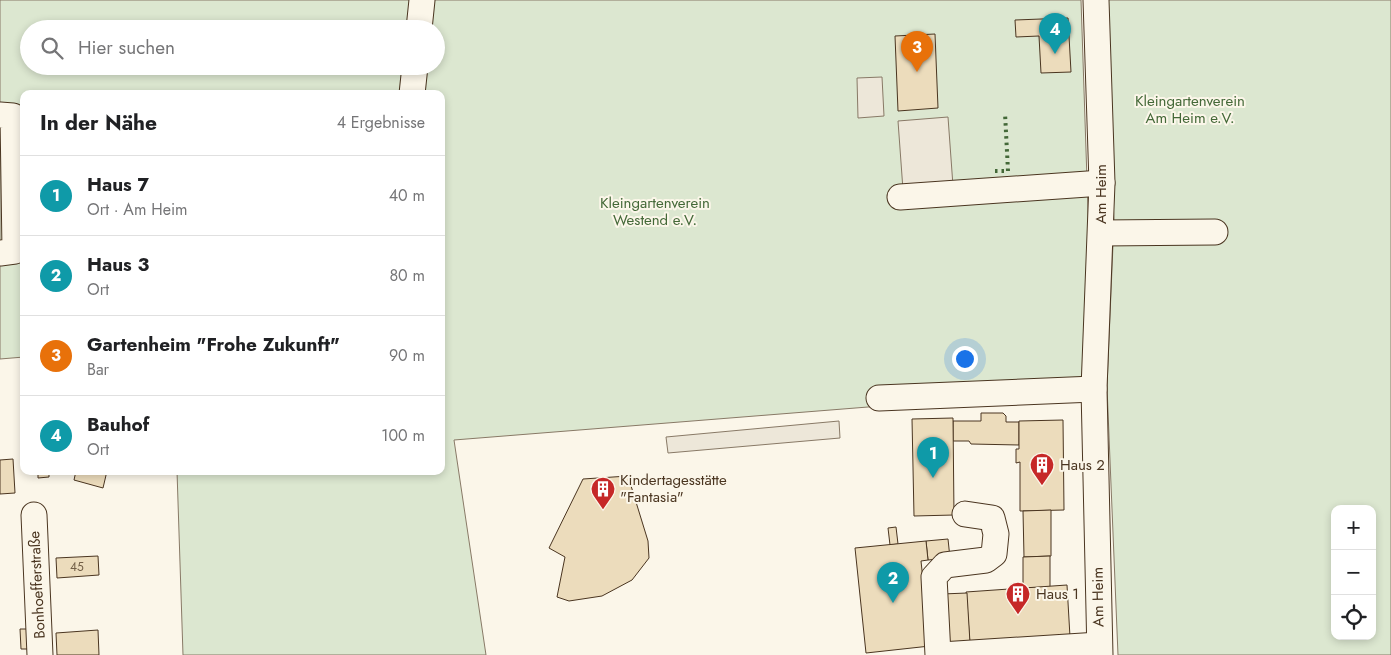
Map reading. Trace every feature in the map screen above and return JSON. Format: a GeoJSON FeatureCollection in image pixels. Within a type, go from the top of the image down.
{"type":"FeatureCollection","features":[{"type":"Feature","properties":{"kind":"street"},"geometry":{"type":"LineString","coordinates":[[420,20],[422,0]]}},
{"type":"Feature","properties":{"kind":"street","name":"Am Heim"},"geometry":{"type":"LineString","coordinates":[[1096,0],[1102,183],[1094,388],[1099,650]]}},
{"type":"Feature","properties":{"kind":"street"},"geometry":{"type":"LineString","coordinates":[[412,90],[413,75]]}},
{"type":"Feature","properties":{"kind":"street"},"geometry":{"type":"LineString","coordinates":[[0,115],[13,116],[15,251],[0,253]]}},
{"type":"Feature","properties":{"kind":"street"},"geometry":{"type":"LineString","coordinates":[[900,198],[1102,183]]}},
{"type":"Feature","properties":{"kind":"street"},"geometry":{"type":"LineString","coordinates":[[1101,233],[1215,232]]}},
{"type":"Feature","properties":{"kind":"street"},"geometry":{"type":"LineString","coordinates":[[879,398],[1094,388]]}},
{"type":"Feature","properties":{"kind":"street"},"geometry":{"type":"LineString","coordinates":[[965,514],[992,518],[996,534],[994,554],[986,560],[945,565],[934,577],[940,655],[1099,650]]}},
{"type":"Feature","properties":{"kind":"street","name":"Bonhoefferstraße"},"geometry":{"type":"LineString","coordinates":[[34,515],[40,655]]}},
{"type":"Feature","properties":{"kind":"green space","name":"Kleingartenverein Westend e.V."},"geometry":{"type":"Polygon","coordinates":[[[0,0],[1081,0],[1094,389],[454,440],[486,655],[183,655],[177,475],[445,475],[445,90],[20,90],[20,357],[0,359],[0,0]]]}},
{"type":"Feature","properties":{"kind":"green space","name":"Kleingartenverein Am Heim e.V."},"geometry":{"type":"Polygon","coordinates":[[[1104,0],[1391,0],[1391,655],[1118,655],[1107,387],[1114,221],[1104,0]]]}},
{"type":"Feature","properties":{"kind":"shaded area"},"geometry":{"type":"Polygon","coordinates":[[[882,77],[884,116],[858,118],[857,78],[882,77]]]}},
{"type":"Feature","properties":{"kind":"shaded area"},"geometry":{"type":"Polygon","coordinates":[[[948,117],[953,186],[903,190],[898,121],[948,117]]]}},
{"type":"Feature","properties":{"kind":"shaded area"},"geometry":{"type":"Polygon","coordinates":[[[839,421],[840,438],[668,453],[666,437],[839,421]]]}},
{"type":"Feature","properties":{"kind":"building"},"geometry":{"type":"Polygon","coordinates":[[[1068,18],[1071,72],[1041,73],[1039,36],[1016,37],[1015,20],[1068,18]]]}},
{"type":"Feature","properties":{"kind":"building"},"geometry":{"type":"Polygon","coordinates":[[[935,34],[938,108],[898,111],[895,36],[935,34]]]}},
{"type":"Feature","properties":{"kind":"building"},"geometry":{"type":"Polygon","coordinates":[[[981,413],[1003,413],[1006,416],[1006,422],[1019,422],[1019,445],[971,444],[969,441],[953,441],[953,421],[981,421],[981,413]]]}},
{"type":"Feature","properties":{"kind":"building"},"geometry":{"type":"Polygon","coordinates":[[[953,418],[954,515],[914,516],[912,419],[953,418]]]}},
{"type":"Feature","properties":{"kind":"building","name":"Haus 2"},"geometry":{"type":"Polygon","coordinates":[[[1063,420],[1064,510],[1020,511],[1020,462],[1016,463],[1016,449],[1019,449],[1019,421],[1063,420]]]}},
{"type":"Feature","properties":{"kind":"building"},"geometry":{"type":"Polygon","coordinates":[[[13,459],[15,493],[0,494],[0,460],[13,459]]]}},
{"type":"Feature","properties":{"kind":"building"},"geometry":{"type":"Polygon","coordinates":[[[38,475],[49,475],[49,477],[38,478],[38,475]]]}},
{"type":"Feature","properties":{"kind":"building"},"geometry":{"type":"Polygon","coordinates":[[[75,475],[106,475],[103,488],[74,480],[75,475]]]}},
{"type":"Feature","properties":{"kind":"building","name":"Kindertagesstätte \"Fantasia\""},"geometry":{"type":"Polygon","coordinates":[[[628,476],[648,541],[649,558],[632,580],[602,596],[569,601],[557,597],[565,557],[549,548],[583,479],[628,476]]]}},
{"type":"Feature","properties":{"kind":"building"},"geometry":{"type":"Polygon","coordinates":[[[1051,510],[1051,556],[1024,557],[1023,511],[1051,510]]]}},
{"type":"Feature","properties":{"kind":"building"},"geometry":{"type":"Polygon","coordinates":[[[896,527],[898,544],[890,545],[888,528],[896,527]]]}},
{"type":"Feature","properties":{"kind":"building"},"geometry":{"type":"Polygon","coordinates":[[[948,539],[950,558],[928,560],[926,541],[948,539]]]}},
{"type":"Feature","properties":{"kind":"building"},"geometry":{"type":"Polygon","coordinates":[[[926,541],[928,560],[921,561],[930,646],[866,653],[855,548],[926,541]]]}},
{"type":"Feature","properties":{"kind":"building"},"geometry":{"type":"Polygon","coordinates":[[[98,556],[99,575],[57,578],[56,558],[98,556]]]}},
{"type":"Feature","properties":{"kind":"building"},"geometry":{"type":"Polygon","coordinates":[[[1050,556],[1050,587],[1023,588],[1023,557],[1050,556]]]}},
{"type":"Feature","properties":{"kind":"building","name":"Haus 1"},"geometry":{"type":"Polygon","coordinates":[[[1067,585],[1070,637],[970,644],[966,592],[1067,585]]]}},
{"type":"Feature","properties":{"kind":"building"},"geometry":{"type":"Polygon","coordinates":[[[967,593],[970,643],[946,645],[942,594],[967,593]]]}},
{"type":"Feature","properties":{"kind":"building"},"geometry":{"type":"Polygon","coordinates":[[[20,629],[31,629],[32,649],[21,649],[20,629]]]}},
{"type":"Feature","properties":{"kind":"building"},"geometry":{"type":"Polygon","coordinates":[[[98,630],[99,655],[57,655],[56,633],[98,630]]]}},
{"type":"Feature","properties":{"kind":"hedge"},"geometry":{"type":"LineString","coordinates":[[995,171],[1008,171],[1005,113]]}},
{"type":"Feature","properties":{"kind":"place","name":"Bauhof"},"geometry":{"type":"Point","coordinates":[1055,54]}},
{"type":"Feature","properties":{"kind":"place","name":"Gartenheim \"Frohe Zukunft\""},"geometry":{"type":"Point","coordinates":[917,72]}},
{"type":"Feature","properties":{"kind":"place","name":"Haus 7"},"geometry":{"type":"Point","coordinates":[933,478]}},
{"type":"Feature","properties":{"kind":"place","name":"Haus 2"},"geometry":{"type":"Point","coordinates":[1042,486]}},
{"type":"Feature","properties":{"kind":"place","name":"Kindertagesstätte \"Fantasia\""},"geometry":{"type":"Point","coordinates":[603,510]}},
{"type":"Feature","properties":{"kind":"place","name":"Haus 3"},"geometry":{"type":"Point","coordinates":[893,603]}},
{"type":"Feature","properties":{"kind":"place","name":"Haus 1"},"geometry":{"type":"Point","coordinates":[1018,615]}}]}
